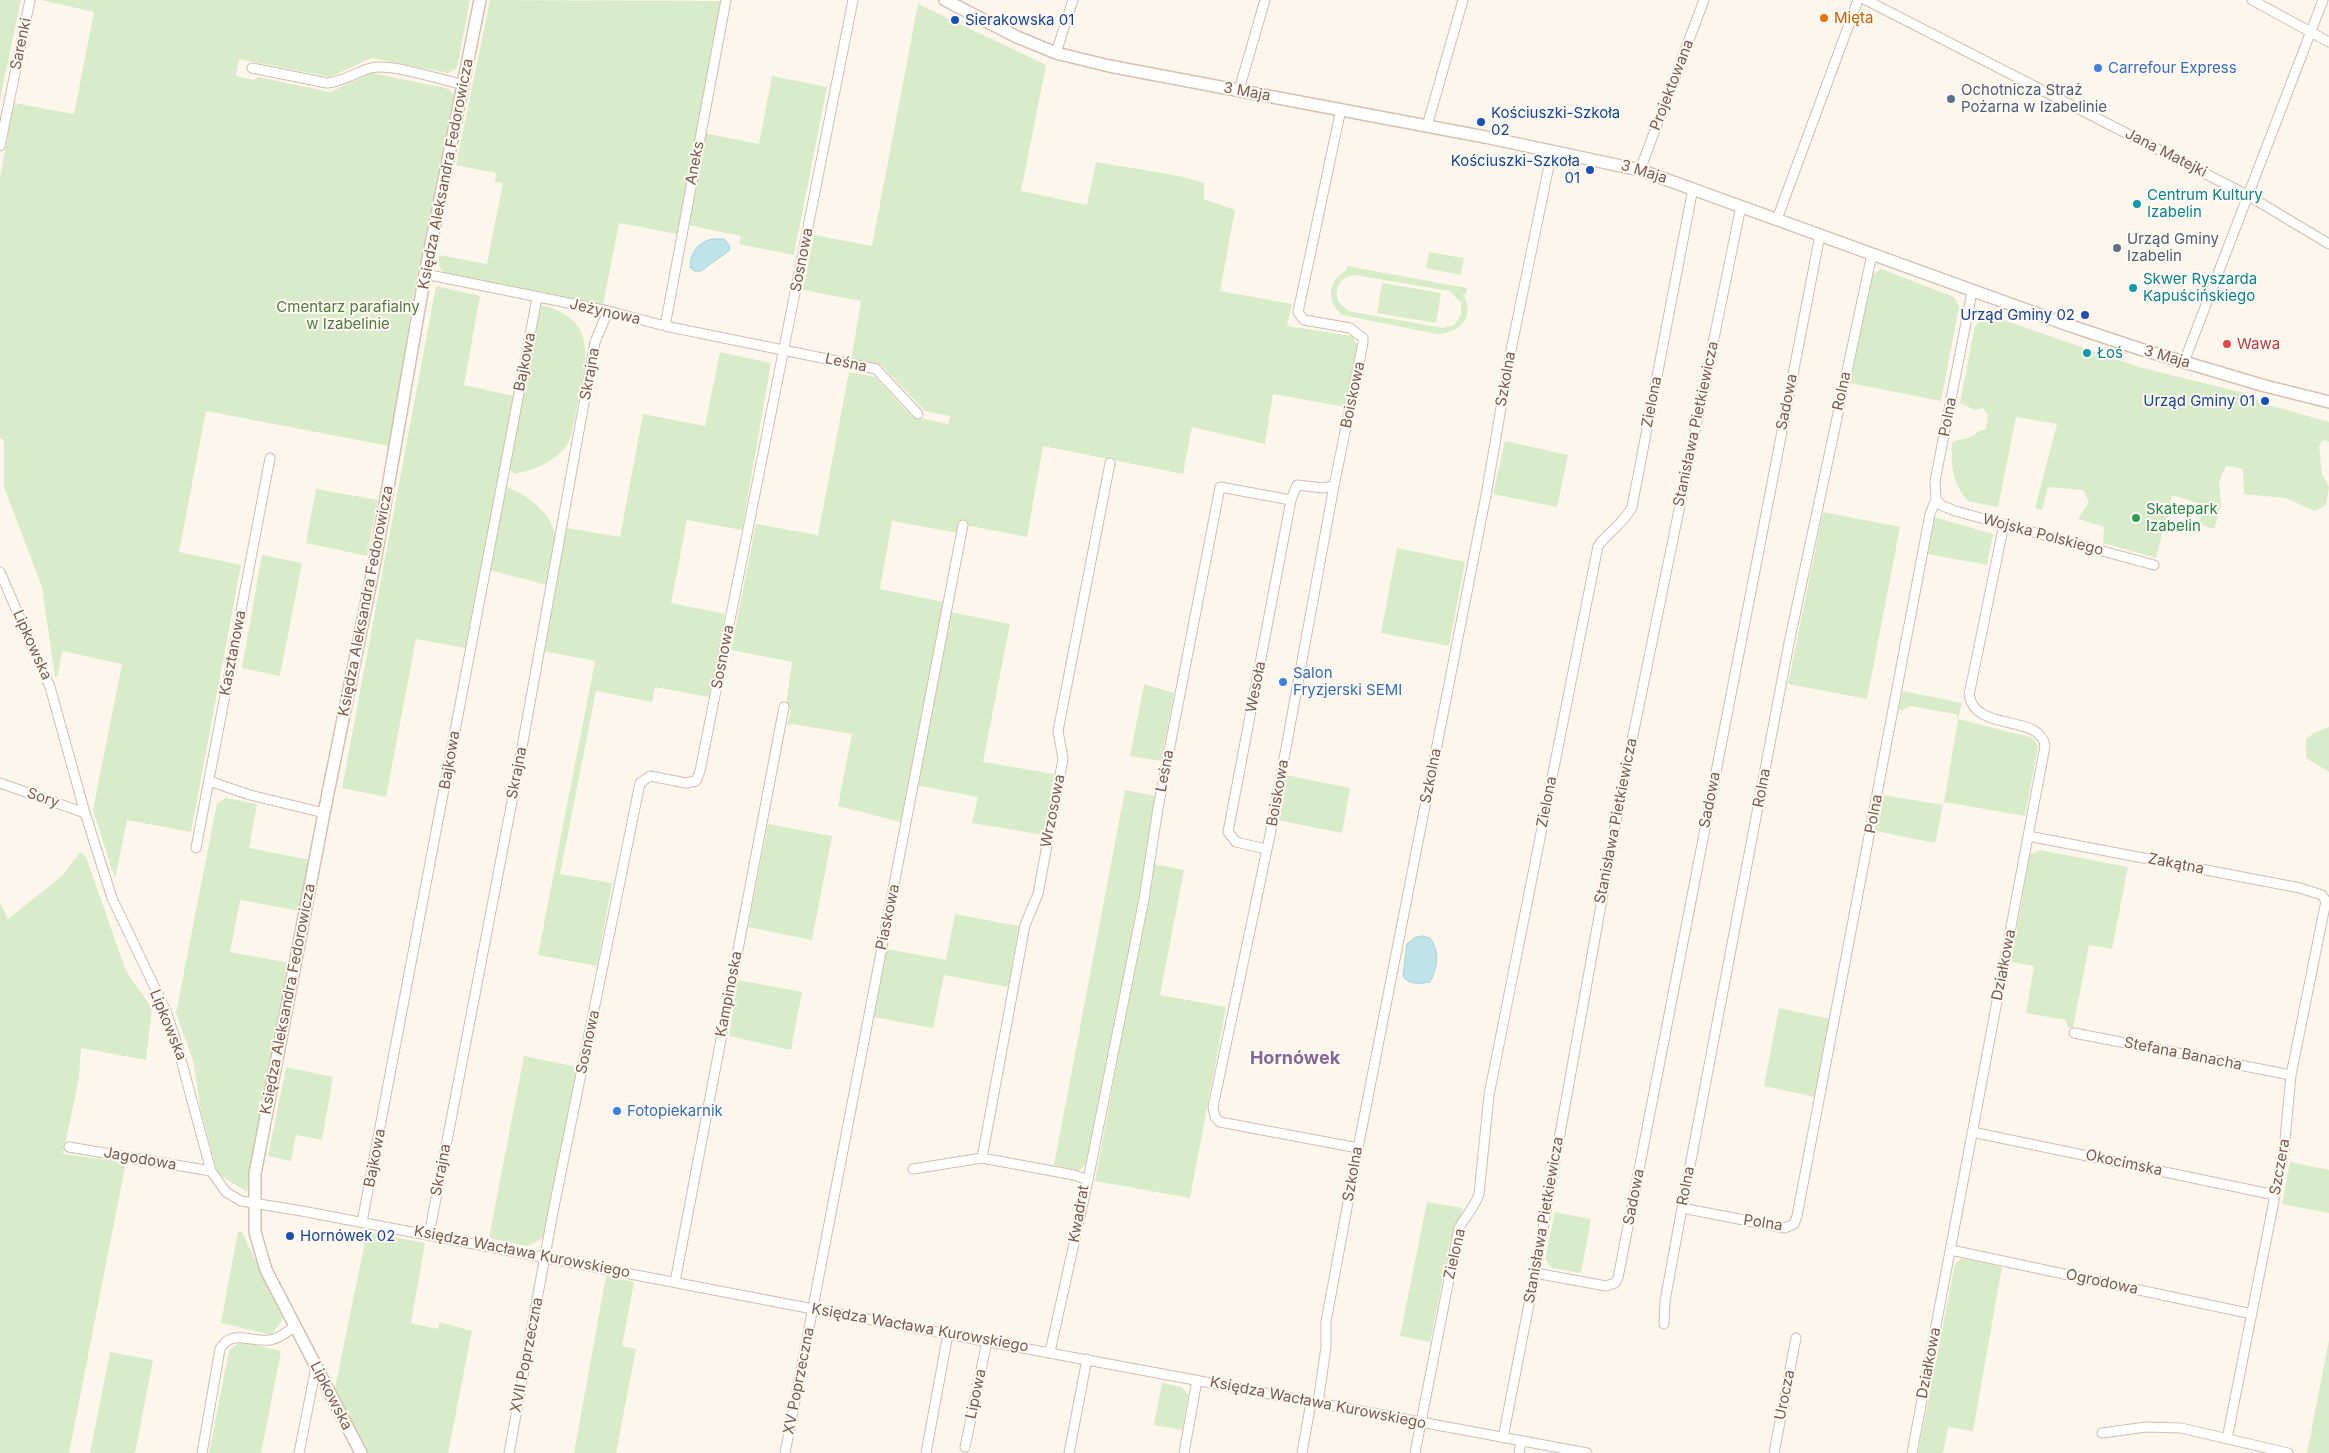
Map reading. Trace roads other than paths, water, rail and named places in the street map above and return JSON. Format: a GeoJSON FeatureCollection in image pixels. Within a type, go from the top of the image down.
{"type":"FeatureCollection","features":[{"type":"Feature","properties":{"kind":"street","name":"Sarenki"},"geometry":{"type":"LineString","coordinates":[[0,146],[30,0]]}},
{"type":"Feature","properties":{"kind":"street","name":"Księdza Aleksandra Fedorowicza"},"geometry":{"type":"LineString","coordinates":[[254,1202],[258,1153],[376,556],[425,274],[480,0]]}},
{"type":"Feature","properties":{"kind":"street","name":"Aneks"},"geometry":{"type":"LineString","coordinates":[[665,326],[726,0]]}},
{"type":"Feature","properties":{"kind":"street","name":"Sosnowa"},"geometry":{"type":"LineString","coordinates":[[546,1257],[553,1212],[640,783],[650,776],[686,783],[696,781],[700,771],[853,0]]}},
{"type":"Feature","properties":{"kind":"street","name":"3 Maja"},"geometry":{"type":"LineString","coordinates":[[945,0],[1017,38],[1056,53],[1109,66],[1427,126],[1640,170],[1694,188],[1972,292],[2124,344],[2329,402]]}},
{"type":"Feature","properties":{"kind":"street"},"geometry":{"type":"LineString","coordinates":[[1056,53],[1073,0]]}},
{"type":"Feature","properties":{"kind":"street"},"geometry":{"type":"LineString","coordinates":[[1239,90],[1265,0]]}},
{"type":"Feature","properties":{"kind":"street"},"geometry":{"type":"LineString","coordinates":[[1427,126],[1463,0]]}},
{"type":"Feature","properties":{"kind":"street","name":"Projektowana"},"geometry":{"type":"LineString","coordinates":[[1640,170],[1704,0]]}},
{"type":"Feature","properties":{"kind":"street"},"geometry":{"type":"LineString","coordinates":[[1777,219],[1858,0]]}},
{"type":"Feature","properties":{"kind":"street","name":"Jana Matejki"},"geometry":{"type":"LineString","coordinates":[[1866,0],[2248,196],[2329,244]]}},
{"type":"Feature","properties":{"kind":"street"},"geometry":{"type":"LineString","coordinates":[[2252,0],[2329,42]]}},
{"type":"Feature","properties":{"kind":"street"},"geometry":{"type":"LineString","coordinates":[[2184,362],[2323,0]]}},
{"type":"Feature","properties":{"kind":"street"},"geometry":{"type":"LineString","coordinates":[[252,68],[333,82],[371,68],[385,67],[464,85]]}},
{"type":"Feature","properties":{"kind":"street","name":"Boiskowa"},"geometry":{"type":"LineString","coordinates":[[1341,110],[1298,312],[1304,320],[1350,328],[1363,338],[1363,343],[1334,486],[1270,835],[1213,1107],[1215,1117],[1220,1122],[1358,1148]]}},
{"type":"Feature","properties":{"kind":"street","name":"Szkolna"},"geometry":{"type":"LineString","coordinates":[[1302,1453],[1326,1347],[1326,1322],[1358,1148],[1487,490],[1510,355],[1552,151]]}},
{"type":"Feature","properties":{"kind":"street","name":"Zielona"},"geometry":{"type":"LineString","coordinates":[[1415,1453],[1459,1228],[1466,1214],[1477,1202],[1479,1194],[1489,1095],[1598,546],[1607,534],[1630,512],[1632,507],[1694,188]]}},
{"type":"Feature","properties":{"kind":"street","name":"Stanisława Pietkiewicza"},"geometry":{"type":"LineString","coordinates":[[1503,1438],[1535,1273],[1620,799],[1741,206]]}},
{"type":"Feature","properties":{"kind":"street","name":"Sadowa"},"geometry":{"type":"LineString","coordinates":[[1535,1273],[1606,1286],[1615,1283],[1618,1278],[1820,235]]}},
{"type":"Feature","properties":{"kind":"street","name":"Rolna"},"geometry":{"type":"LineString","coordinates":[[1664,1324],[1665,1301],[1682,1208],[1789,643],[1872,254]]}},
{"type":"Feature","properties":{"kind":"street","name":"Jeżynowa"},"geometry":{"type":"LineString","coordinates":[[425,274],[608,311],[665,326],[785,350]]}},
{"type":"Feature","properties":{"kind":"street","name":"Polna"},"geometry":{"type":"LineString","coordinates":[[1682,1208],[1785,1228],[1794,1224],[1797,1216],[1930,514],[1936,499],[1935,481],[1972,292]]}},
{"type":"Feature","properties":{"kind":"street","name":"Bajkowa"},"geometry":{"type":"LineString","coordinates":[[362,1222],[537,298]]}},
{"type":"Feature","properties":{"kind":"street","name":"Skrajna"},"geometry":{"type":"LineString","coordinates":[[429,1235],[518,766],[595,342],[608,311]]}},
{"type":"Feature","properties":{"kind":"street","name":"Leśna"},"geometry":{"type":"LineString","coordinates":[[785,350],[876,369],[918,414]]}},
{"type":"Feature","properties":{"kind":"street","name":"Kasztanowa"},"geometry":{"type":"LineString","coordinates":[[196,848],[270,458]]}},
{"type":"Feature","properties":{"kind":"street","name":"Wrzosowa"},"geometry":{"type":"LineString","coordinates":[[982,1158],[1025,925],[1038,894],[1063,759],[1058,731],[1110,463]]}},
{"type":"Feature","properties":{"kind":"street"},"geometry":{"type":"LineString","coordinates":[[1291,500],[1297,485],[1323,488],[1334,486]]}},
{"type":"Feature","properties":{"kind":"street","name":"Leśna"},"geometry":{"type":"LineString","coordinates":[[1088,1180],[1142,909],[1158,808],[1220,487],[1291,500]]}},
{"type":"Feature","properties":{"kind":"street","name":"Wojska Polskiego"},"geometry":{"type":"LineString","coordinates":[[1936,499],[1941,505],[1955,511],[2154,565]]}},
{"type":"Feature","properties":{"kind":"street","name":"Wesoła"},"geometry":{"type":"LineString","coordinates":[[1266,849],[1236,842],[1228,832],[1291,500]]}},
{"type":"Feature","properties":{"kind":"street","name":"Działkowa"},"geometry":{"type":"LineString","coordinates":[[1912,1453],[2045,746],[2044,740],[2035,731],[1980,714],[1971,704],[1969,696],[2004,524]]}},
{"type":"Feature","properties":{"kind":"street","name":"Piaskowa"},"geometry":{"type":"LineString","coordinates":[[813,1309],[963,525]]}},
{"type":"Feature","properties":{"kind":"street","name":"Lipkowska"},"geometry":{"type":"LineString","coordinates":[[0,572],[50,687],[85,813],[112,898],[166,1011],[176,1041],[211,1171],[233,1197],[254,1202],[255,1232],[260,1252],[294,1327],[361,1453]]}},
{"type":"Feature","properties":{"kind":"street","name":"Kampinoska"},"geometry":{"type":"LineString","coordinates":[[675,1282],[784,707]]}},
{"type":"Feature","properties":{"kind":"street"},"geometry":{"type":"LineString","coordinates":[[209,781],[250,795],[324,813]]}},
{"type":"Feature","properties":{"kind":"street","name":"Sory"},"geometry":{"type":"LineString","coordinates":[[0,783],[85,813]]}},
{"type":"Feature","properties":{"kind":"street","name":"Zakątna"},"geometry":{"type":"LineString","coordinates":[[2028,836],[2300,888],[2322,895]]}},
{"type":"Feature","properties":{"kind":"street","name":"Szczera"},"geometry":{"type":"LineString","coordinates":[[2227,1439],[2284,1150],[2292,1075],[2325,910],[2326,901],[2322,895]]}},
{"type":"Feature","properties":{"kind":"street","name":"Stefana Banacha"},"geometry":{"type":"LineString","coordinates":[[2074,1033],[2292,1075]]}},
{"type":"Feature","properties":{"kind":"street","name":"Okocimska"},"geometry":{"type":"LineString","coordinates":[[1972,1132],[2276,1194]]}},
{"type":"Feature","properties":{"kind":"street","name":"Jagodowa"},"geometry":{"type":"LineString","coordinates":[[69,1147],[211,1171]]}},
{"type":"Feature","properties":{"kind":"street","name":"Kwadrat"},"geometry":{"type":"LineString","coordinates":[[913,1169],[982,1158],[1074,1175],[1088,1180],[1050,1352]]}},
{"type":"Feature","properties":{"kind":"street","name":"Księdza Wacława Kurowskiego"},"geometry":{"type":"LineString","coordinates":[[254,1202],[813,1309],[1587,1453]]}},
{"type":"Feature","properties":{"kind":"street","name":"Ogrodowa"},"geometry":{"type":"LineString","coordinates":[[1950,1250],[2252,1314]]}},
{"type":"Feature","properties":{"kind":"street","name":"XVII Poprzeczna"},"geometry":{"type":"LineString","coordinates":[[509,1453],[546,1257]]}},
{"type":"Feature","properties":{"kind":"street","name":"XV Poprzeczna"},"geometry":{"type":"LineString","coordinates":[[785,1453],[813,1309]]}},
{"type":"Feature","properties":{"kind":"street"},"geometry":{"type":"LineString","coordinates":[[202,1453],[220,1349],[235,1337],[271,1340],[294,1327]]}},
{"type":"Feature","properties":{"kind":"street"},"geometry":{"type":"LineString","coordinates":[[926,1453],[948,1334]]}},
{"type":"Feature","properties":{"kind":"street","name":"Urocza"},"geometry":{"type":"LineString","coordinates":[[1774,1453],[1796,1338]]}},
{"type":"Feature","properties":{"kind":"street","name":"Lipowa"},"geometry":{"type":"LineString","coordinates":[[965,1446],[986,1341]]}},
{"type":"Feature","properties":{"kind":"street"},"geometry":{"type":"LineString","coordinates":[[1069,1453],[1087,1359]]}},
{"type":"Feature","properties":{"kind":"street"},"geometry":{"type":"LineString","coordinates":[[299,1453],[316,1366]]}},
{"type":"Feature","properties":{"kind":"street"},"geometry":{"type":"LineString","coordinates":[[1184,1453],[1197,1380]]}},
{"type":"Feature","properties":{"kind":"street"},"geometry":{"type":"LineString","coordinates":[[2102,1434],[2146,1427],[2181,1428],[2288,1453]]}},
{"type":"Feature","properties":{"kind":"street"},"geometry":{"type":"LineString","coordinates":[[1519,1453],[1521,1442]]}},
{"type":"Feature","properties":{"kind":"water"},"geometry":{"type":"Polygon","coordinates":[[[712,239],[724,239],[729,245],[730,250],[701,271],[694,271],[690,267],[693,253],[699,245],[712,239]]]}},
{"type":"Feature","properties":{"kind":"water"},"geometry":{"type":"Polygon","coordinates":[[[1422,936],[1430,938],[1437,954],[1437,960],[1430,982],[1415,983],[1408,981],[1403,976],[1407,944],[1414,938],[1422,936]]]}},
{"type":"Feature","properties":{"kind":"place","name":"Mięta"},"geometry":{"type":"Point","coordinates":[1824,18]}},
{"type":"Feature","properties":{"kind":"place","name":"Sierakowska 01"},"geometry":{"type":"Point","coordinates":[955,20]}},
{"type":"Feature","properties":{"kind":"place","name":"Carrefour Express"},"geometry":{"type":"Point","coordinates":[2098,68]}},
{"type":"Feature","properties":{"kind":"place","name":"Ochotnicza Straż Pożarna w Izabelinie"},"geometry":{"type":"Point","coordinates":[1951,99]}},
{"type":"Feature","properties":{"kind":"place","name":"Kościuszki-Szkoła 02"},"geometry":{"type":"Point","coordinates":[1481,122]}},
{"type":"Feature","properties":{"kind":"place","name":"Kościuszki-Szkoła 01"},"geometry":{"type":"Point","coordinates":[1590,170]}},
{"type":"Feature","properties":{"kind":"place","name":"Centrum Kultury Izabelin"},"geometry":{"type":"Point","coordinates":[2137,204]}},
{"type":"Feature","properties":{"kind":"place","name":"Urząd Gminy Izabelin"},"geometry":{"type":"Point","coordinates":[2117,248]}},
{"type":"Feature","properties":{"kind":"place","name":"Skwer Ryszarda Kapuścińskiego"},"geometry":{"type":"Point","coordinates":[2133,288]}},
{"type":"Feature","properties":{"kind":"place","name":"Urząd Gminy 02"},"geometry":{"type":"Point","coordinates":[2085,315]}},
{"type":"Feature","properties":{"kind":"place","name":"Wawa"},"geometry":{"type":"Point","coordinates":[2227,344]}},
{"type":"Feature","properties":{"kind":"place","name":"Łoś"},"geometry":{"type":"Point","coordinates":[2087,353]}},
{"type":"Feature","properties":{"kind":"place","name":"Urząd Gminy 01"},"geometry":{"type":"Point","coordinates":[2265,401]}},
{"type":"Feature","properties":{"kind":"place","name":"Skatepark Izabelin"},"geometry":{"type":"Point","coordinates":[2136,518]}},
{"type":"Feature","properties":{"kind":"place","name":"Salon Fryzjerski SEMI"},"geometry":{"type":"Point","coordinates":[1283,682]}},
{"type":"Feature","properties":{"kind":"place","name":"Fotopiekarnik"},"geometry":{"type":"Point","coordinates":[617,1111]}},
{"type":"Feature","properties":{"kind":"place","name":"Hornówek 02"},"geometry":{"type":"Point","coordinates":[290,1236]}},
{"type":"Feature","properties":{"kind":"district","name":"Hornówek"},"geometry":{"type":"Point","coordinates":[1295,1059]}},
{"type":"Feature","properties":{"kind":"park label","name":"Cmentarz parafialny w Izabelinie"},"geometry":{"type":"Point","coordinates":[348,316]}}]}
